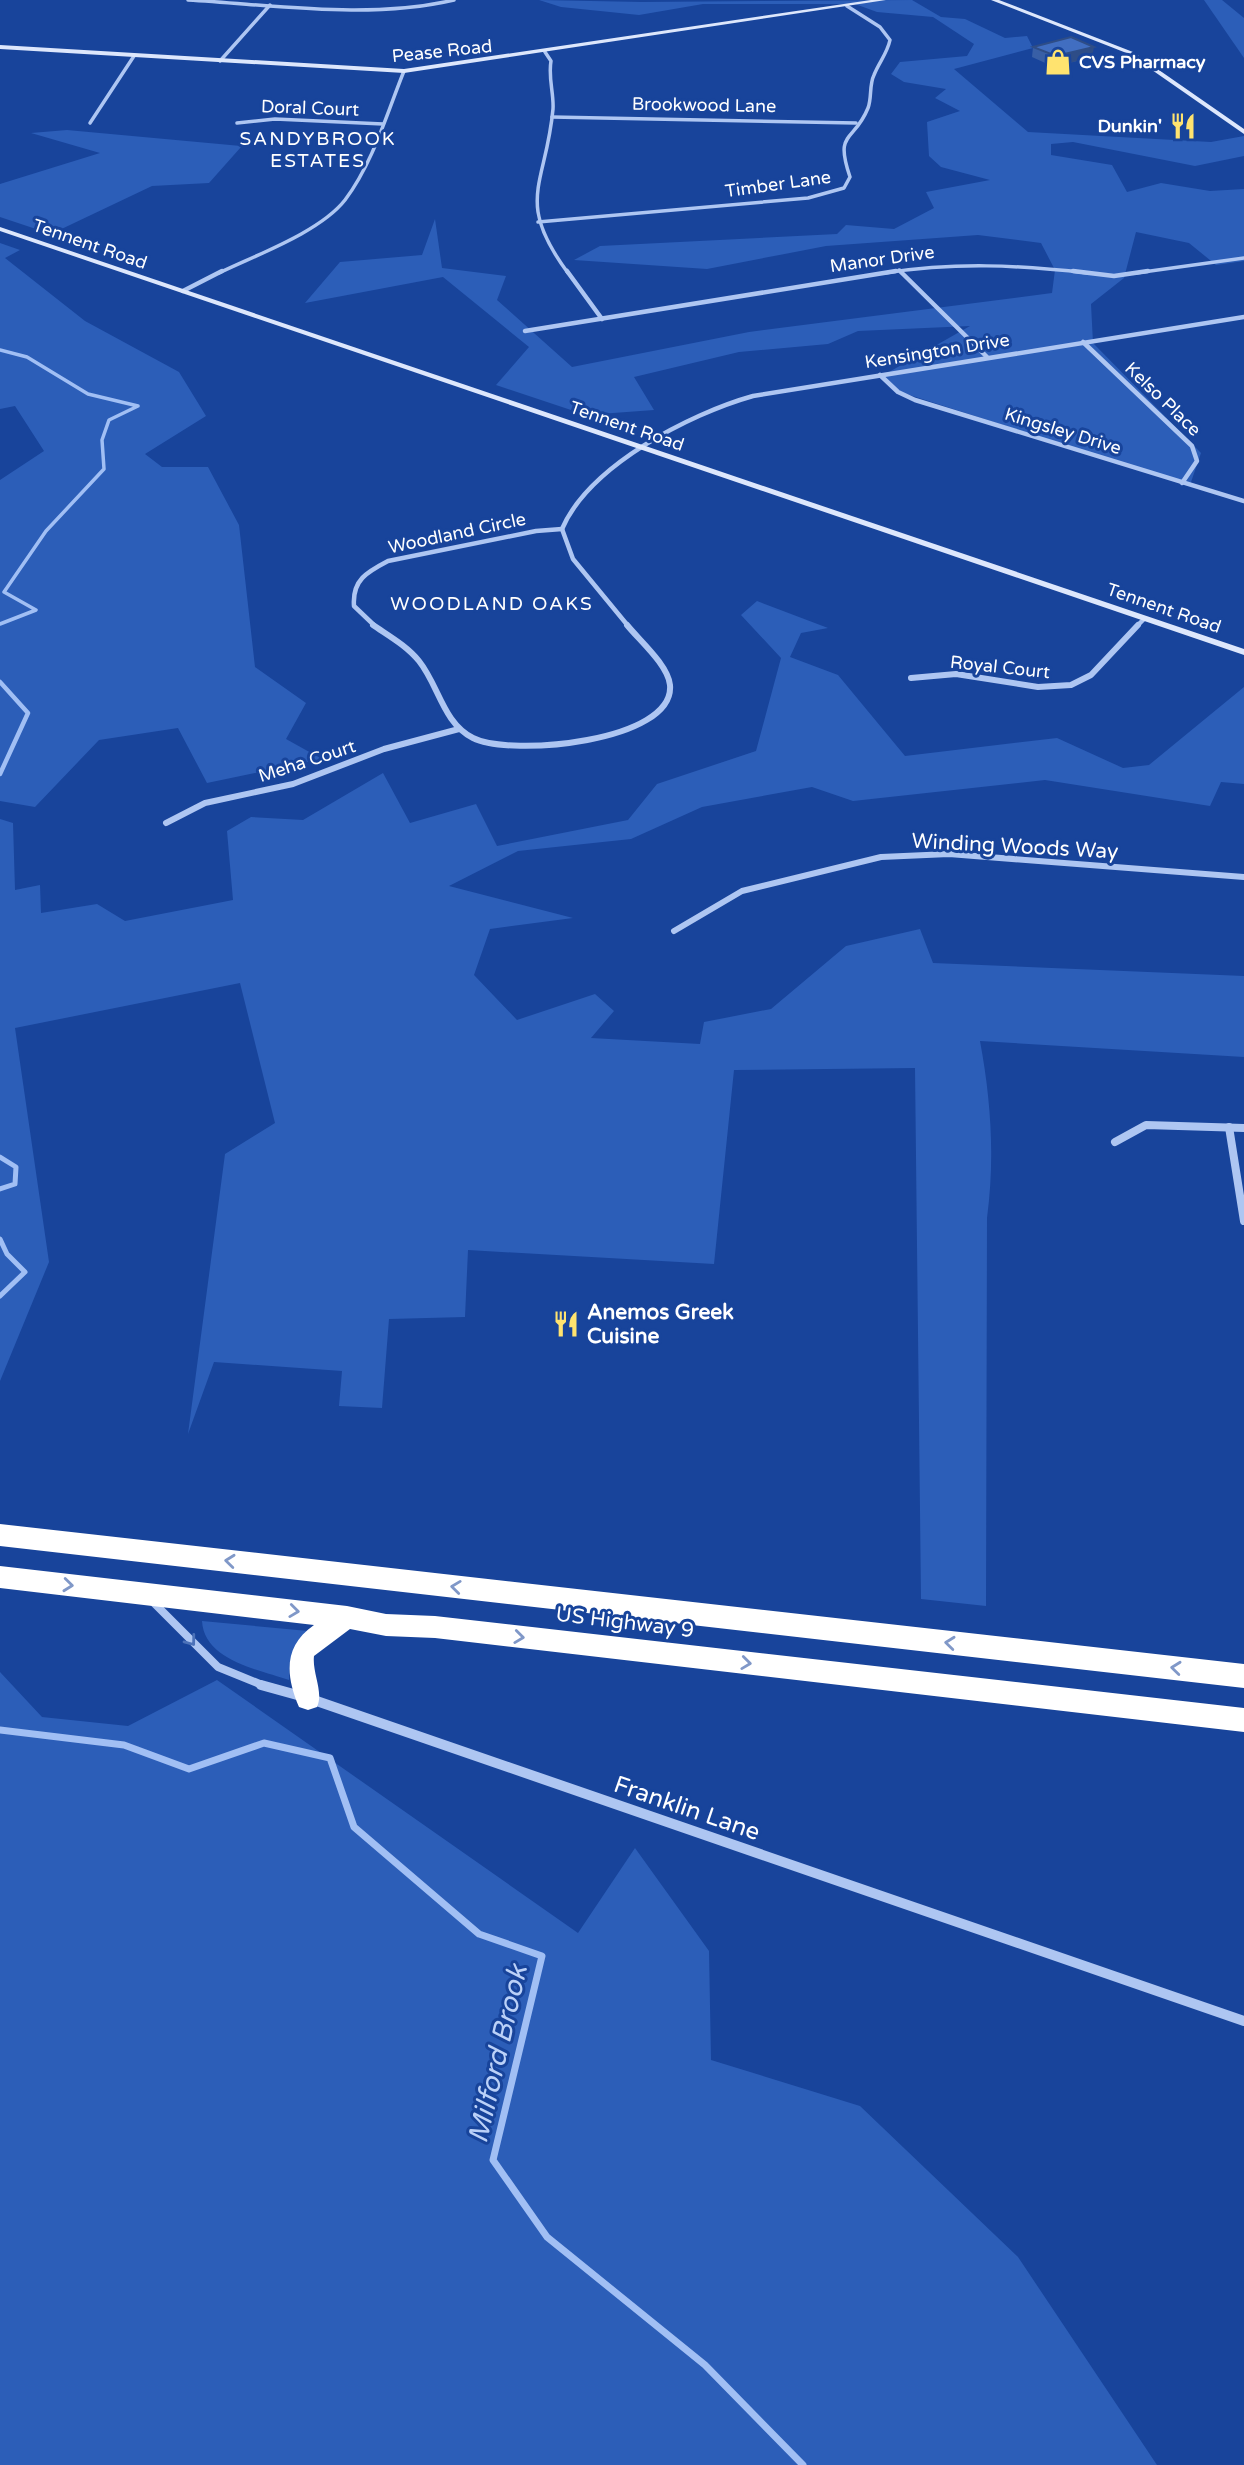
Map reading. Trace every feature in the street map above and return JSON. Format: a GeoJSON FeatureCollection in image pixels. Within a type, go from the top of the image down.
{"type":"FeatureCollection","features":[{"type":"Feature","properties":{"kind":"highway","name":"US Highway 9"},"geometry":{"type":"LineString","coordinates":[[0,1535],[1244,1676]]}},
{"type":"Feature","properties":{"kind":"highway","name":"US Highway 9"},"geometry":{"type":"LineString","coordinates":[[0,1577],[347,1617],[386,1625],[435,1627],[1244,1720]]}},
{"type":"Feature","properties":{"kind":"highway"},"geometry":{"type":"LineString","coordinates":[[308,1698],[299,1674],[303,1650],[310,1642],[347,1617]]}},
{"type":"Feature","properties":{"kind":"street"},"geometry":{"type":"LineString","coordinates":[[188,0],[380,11],[415,9],[454,0]]}},
{"type":"Feature","properties":{"kind":"street","name":"Pease Road"},"geometry":{"type":"LineString","coordinates":[[0,47],[404,71],[883,0]]}},
{"type":"Feature","properties":{"kind":"street"},"geometry":{"type":"LineString","coordinates":[[993,0],[1131,53],[1244,132]]}},
{"type":"Feature","properties":{"kind":"street"},"geometry":{"type":"LineString","coordinates":[[220,61],[271,5]]}},
{"type":"Feature","properties":{"kind":"street","name":"Timber Lane"},"geometry":{"type":"LineString","coordinates":[[538,222],[834,193],[850,181],[843,146],[868,108],[873,76],[887,52],[890,40],[880,27],[847,6]]}},
{"type":"Feature","properties":{"kind":"street"},"geometry":{"type":"LineString","coordinates":[[545,52],[551,61],[548,79],[552,117],[536,193],[538,222],[547,245],[602,319]]}},
{"type":"Feature","properties":{"kind":"street"},"geometry":{"type":"LineString","coordinates":[[90,122],[134,55]]}},
{"type":"Feature","properties":{"kind":"street"},"geometry":{"type":"LineString","coordinates":[[183,291],[301,232],[334,211],[355,188],[404,71]]}},
{"type":"Feature","properties":{"kind":"street","name":"Brookwood Lane"},"geometry":{"type":"LineString","coordinates":[[552,117],[856,123]]}},
{"type":"Feature","properties":{"kind":"street","name":"Doral Court"},"geometry":{"type":"LineString","coordinates":[[237,123],[275,118],[383,124]]}},
{"type":"Feature","properties":{"kind":"street","name":"Tennent Road"},"geometry":{"type":"LineString","coordinates":[[0,229],[1244,652]]}},
{"type":"Feature","properties":{"kind":"street","name":"Manor Drive"},"geometry":{"type":"LineString","coordinates":[[525,331],[899,270],[951,264],[993,263],[1114,276],[1244,258]]}},
{"type":"Feature","properties":{"kind":"street"},"geometry":{"type":"LineString","coordinates":[[899,270],[987,357]]}},
{"type":"Feature","properties":{"kind":"street","name":"Kensington Drive"},"geometry":{"type":"LineString","coordinates":[[646,449],[699,413],[730,401],[1244,317]]}},
{"type":"Feature","properties":{"kind":"street","name":"Kelso Place"},"geometry":{"type":"LineString","coordinates":[[1083,342],[1192,446],[1198,457],[1197,465],[1182,482]]}},
{"type":"Feature","properties":{"kind":"street","name":"Kingsley Drive"},"geometry":{"type":"LineString","coordinates":[[880,375],[898,392],[915,400],[1244,501]]}},
{"type":"Feature","properties":{"kind":"street"},"geometry":{"type":"LineString","coordinates":[[459,729],[490,743],[536,748],[632,727],[654,716],[665,705],[671,691],[668,676],[573,559],[562,529],[571,508],[581,496],[646,449]]}},
{"type":"Feature","properties":{"kind":"street","name":"Woodland Circle"},"geometry":{"type":"LineString","coordinates":[[459,729],[418,659],[364,618],[354,606],[352,597],[355,584],[374,567],[402,557],[536,531],[562,529]]}},
{"type":"Feature","properties":{"kind":"street","name":"Royal Court"},"geometry":{"type":"LineString","coordinates":[[911,678],[956,674],[1038,687],[1071,685],[1091,675],[1144,619]]}},
{"type":"Feature","properties":{"kind":"street","name":"Meha Court"},"geometry":{"type":"LineString","coordinates":[[166,823],[205,803],[293,784],[384,749],[459,729]]}},
{"type":"Feature","properties":{"kind":"street","name":"Winding Woods Way"},"geometry":{"type":"LineString","coordinates":[[674,931],[741,891],[881,857],[949,854],[1244,877]]}},
{"type":"Feature","properties":{"kind":"street"},"geometry":{"type":"LineString","coordinates":[[1115,1142],[1146,1125],[1244,1128]]}},
{"type":"Feature","properties":{"kind":"street"},"geometry":{"type":"LineString","coordinates":[[1229,1127],[1244,1221]]}},
{"type":"Feature","properties":{"kind":"street","name":"Franklin Lane"},"geometry":{"type":"LineString","coordinates":[[143,1593],[218,1667],[258,1684],[308,1698],[1244,2021]]}},
{"type":"Feature","properties":{"kind":"shaded area"},"geometry":{"type":"Polygon","coordinates":[[[539,0],[912,0],[941,17],[965,19],[1005,38],[1027,36],[1033,48],[954,69],[1028,132],[1211,142],[1244,136],[1244,156],[1195,166],[1073,142],[1051,144],[1051,155],[1112,165],[1127,192],[1161,183],[1210,191],[1244,189],[1244,261],[1216,265],[1189,243],[1136,232],[1124,278],[1091,304],[1093,343],[1201,453],[1190,485],[897,391],[882,376],[970,326],[858,331],[828,344],[739,352],[634,377],[654,410],[586,415],[496,385],[529,347],[443,277],[305,303],[340,262],[422,255],[435,219],[442,268],[506,276],[497,300],[572,367],[749,332],[1052,293],[1055,270],[1041,243],[978,235],[826,246],[707,269],[574,260],[600,246],[837,234],[846,225],[894,229],[934,208],[926,192],[990,180],[941,167],[929,156],[927,122],[960,111],[935,98],[946,89],[904,82],[891,74],[900,62],[967,56],[974,44],[933,17],[877,12],[855,4],[703,4],[639,15],[561,7],[539,0]]]}},
{"type":"Feature","properties":{"kind":"shaded area"},"geometry":{"type":"Polygon","coordinates":[[[1204,0],[1222,0],[1244,18],[1244,58],[1204,0]]]}},
{"type":"Feature","properties":{"kind":"shaded area"},"geometry":{"type":"Polygon","coordinates":[[[67,130],[241,147],[209,183],[152,186],[51,234],[0,217],[0,184],[100,153],[31,133],[67,130]]]}},
{"type":"Feature","properties":{"kind":"shaded area"},"geometry":{"type":"Polygon","coordinates":[[[0,243],[20,250],[5,258],[85,321],[179,372],[206,416],[145,454],[162,467],[208,467],[239,525],[255,667],[306,703],[286,739],[322,759],[207,783],[178,728],[99,740],[35,807],[0,801],[0,480],[44,451],[15,406],[0,409],[0,243]]]}},
{"type":"Feature","properties":{"kind":"shaded area"},"geometry":{"type":"Polygon","coordinates":[[[757,601],[828,628],[801,633],[790,657],[838,675],[905,756],[1057,738],[1123,768],[1149,765],[1244,687],[1244,784],[1221,782],[1210,806],[1045,780],[853,801],[812,787],[702,807],[631,839],[518,851],[449,886],[573,918],[490,929],[474,975],[517,1020],[595,994],[614,1011],[591,1038],[700,1044],[704,1022],[771,1009],[846,946],[920,929],[933,963],[1244,976],[1244,1057],[980,1041],[987,1085],[991,1151],[987,1218],[986,1606],[921,1599],[915,1068],[734,1070],[714,1264],[468,1250],[465,1317],[389,1319],[382,1408],[339,1406],[342,1371],[214,1362],[188,1434],[225,1154],[275,1123],[240,983],[15,1028],[49,1262],[0,1381],[0,819],[13,823],[15,890],[40,885],[41,913],[97,904],[125,921],[233,900],[227,831],[251,817],[303,820],[383,773],[410,823],[476,804],[497,846],[628,820],[657,784],[756,751],[781,658],[741,615],[757,601]]]}},
{"type":"Feature","properties":{"kind":"shaded area"},"geometry":{"type":"Polygon","coordinates":[[[202,1621],[308,1631],[290,1662],[289,1680],[249,1667],[222,1654],[205,1634],[202,1621]]]}},
{"type":"Feature","properties":{"kind":"shaded area"},"geometry":{"type":"Polygon","coordinates":[[[0,1672],[42,1717],[128,1726],[217,1680],[578,1933],[635,1848],[709,1951],[711,2060],[860,2106],[1018,2257],[1157,2465],[0,2465],[0,1672]]]}},
{"type":"Feature","properties":{"kind":"building"},"geometry":{"type":"Polygon","coordinates":[[[1071,37],[1094,47],[1056,56],[1033,47],[1071,37]]]}},
{"type":"Feature","properties":{"kind":"waterway","name":"Milford Brook"},"geometry":{"type":"LineString","coordinates":[[0,350],[27,357],[88,394],[138,406],[109,420],[102,440],[104,469],[46,531],[4,592],[36,610],[0,624]]}},
{"type":"Feature","properties":{"kind":"waterway","name":"Milford Brook"},"geometry":{"type":"LineString","coordinates":[[0,682],[28,713],[0,774]]}},
{"type":"Feature","properties":{"kind":"waterway","name":"Milford Brook"},"geometry":{"type":"LineString","coordinates":[[0,1157],[16,1167],[15,1184],[0,1189]]}},
{"type":"Feature","properties":{"kind":"waterway","name":"Milford Brook"},"geometry":{"type":"LineString","coordinates":[[0,1239],[7,1254],[25,1272],[0,1296]]}},
{"type":"Feature","properties":{"kind":"waterway","name":"Milford Brook"},"geometry":{"type":"LineString","coordinates":[[0,1730],[124,1745],[189,1769],[264,1743],[330,1758],[354,1827],[479,1934],[542,1956],[493,2160],[547,2237],[705,2365],[803,2465]]}},
{"type":"Feature","properties":{"kind":"place","name":"CVS Pharmacy"},"geometry":{"type":"Point","coordinates":[1058,62]}},
{"type":"Feature","properties":{"kind":"place","name":"Dunkin'"},"geometry":{"type":"Point","coordinates":[1183,126]}},
{"type":"Feature","properties":{"kind":"place","name":"Anemos Greek Cuisine"},"geometry":{"type":"Point","coordinates":[566,1324]}},
{"type":"Feature","properties":{"kind":"district","name":"SANDYBROOK ESTATES"},"geometry":{"type":"Point","coordinates":[318,149]}},
{"type":"Feature","properties":{"kind":"district","name":"WOODLAND OAKS"},"geometry":{"type":"Point","coordinates":[492,603]}}]}
